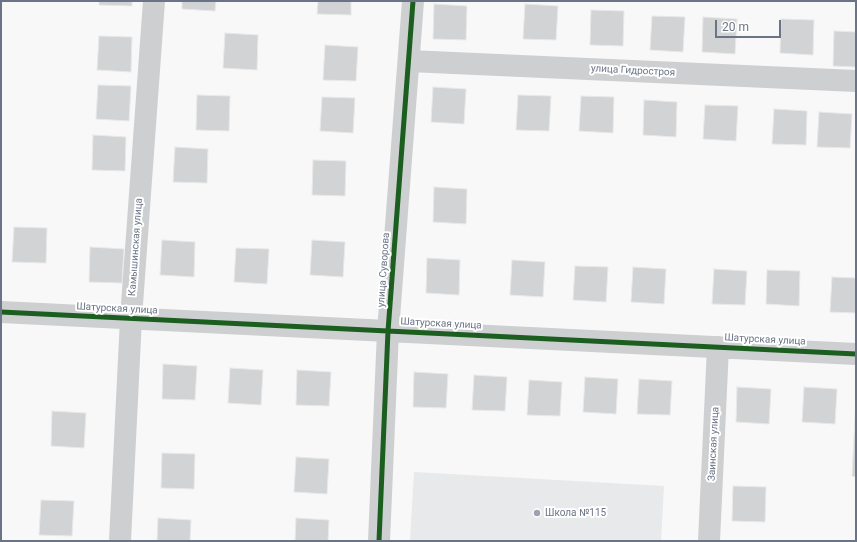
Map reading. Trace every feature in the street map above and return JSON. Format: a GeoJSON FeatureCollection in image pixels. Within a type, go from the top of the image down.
{"type":"FeatureCollection","features":[{"type":"Feature","properties":{"kind":"street","name":"Камышинская улица"},"geometry":{"type":"LineString","coordinates":[[120,541],[131,318],[154,1]]}},
{"type":"Feature","properties":{"kind":"street","name":"улица Суворова"},"geometry":{"type":"LineString","coordinates":[[379,541],[388,331],[413,1]]}},
{"type":"Feature","properties":{"kind":"street","name":"улица Гидростроя"},"geometry":{"type":"LineString","coordinates":[[409,60],[856,80]]}},
{"type":"Feature","properties":{"kind":"street","name":"Шатурская улица"},"geometry":{"type":"LineString","coordinates":[[1,312],[856,354]]}},
{"type":"Feature","properties":{"kind":"street","name":"Заинская улица"},"geometry":{"type":"LineString","coordinates":[[709,541],[718,347]]}},
{"type":"Feature","properties":{"kind":"shaded area","name":"Школа №115"},"geometry":{"type":"Polygon","coordinates":[[[414,472],[664,486],[661,541],[410,541],[414,472]]]}},
{"type":"Feature","properties":{"kind":"building"},"geometry":{"type":"Polygon","coordinates":[[[99,1],[132,1],[132,6],[99,5],[99,1]]]}},
{"type":"Feature","properties":{"kind":"building"},"geometry":{"type":"Polygon","coordinates":[[[182,1],[216,1],[215,11],[182,9],[182,1]]]}},
{"type":"Feature","properties":{"kind":"building"},"geometry":{"type":"Polygon","coordinates":[[[318,1],[351,1],[351,15],[317,14],[318,1]]]}},
{"type":"Feature","properties":{"kind":"building"},"geometry":{"type":"Polygon","coordinates":[[[434,4],[467,6],[466,40],[433,39],[434,4]]]}},
{"type":"Feature","properties":{"kind":"building"},"geometry":{"type":"Polygon","coordinates":[[[525,4],[558,6],[556,40],[523,39],[525,4]]]}},
{"type":"Feature","properties":{"kind":"building"},"geometry":{"type":"Polygon","coordinates":[[[591,10],[624,11],[623,46],[590,45],[591,10]]]}},
{"type":"Feature","properties":{"kind":"building"},"geometry":{"type":"Polygon","coordinates":[[[652,16],[685,17],[683,52],[650,50],[652,16]]]}},
{"type":"Feature","properties":{"kind":"building"},"geometry":{"type":"Polygon","coordinates":[[[703,17],[737,19],[735,54],[702,52],[703,17]]]}},
{"type":"Feature","properties":{"kind":"building"},"geometry":{"type":"Polygon","coordinates":[[[781,19],[814,20],[813,55],[780,53],[781,19]]]}},
{"type":"Feature","properties":{"kind":"building"},"geometry":{"type":"Polygon","coordinates":[[[834,31],[856,32],[856,67],[833,66],[834,31]]]}},
{"type":"Feature","properties":{"kind":"building"},"geometry":{"type":"Polygon","coordinates":[[[225,33],[258,35],[257,70],[223,68],[225,33]]]}},
{"type":"Feature","properties":{"kind":"building"},"geometry":{"type":"Polygon","coordinates":[[[99,36],[132,37],[131,72],[97,70],[99,36]]]}},
{"type":"Feature","properties":{"kind":"building"},"geometry":{"type":"Polygon","coordinates":[[[325,45],[358,47],[356,81],[323,80],[325,45]]]}},
{"type":"Feature","properties":{"kind":"building"},"geometry":{"type":"Polygon","coordinates":[[[98,85],[131,86],[129,121],[96,119],[98,85]]]}},
{"type":"Feature","properties":{"kind":"building"},"geometry":{"type":"Polygon","coordinates":[[[433,87],[466,89],[464,124],[431,122],[433,87]]]}},
{"type":"Feature","properties":{"kind":"building"},"geometry":{"type":"Polygon","coordinates":[[[197,95],[230,96],[229,131],[196,130],[197,95]]]}},
{"type":"Feature","properties":{"kind":"building"},"geometry":{"type":"Polygon","coordinates":[[[518,95],[551,96],[549,131],[516,130],[518,95]]]}},
{"type":"Feature","properties":{"kind":"building"},"geometry":{"type":"Polygon","coordinates":[[[581,96],[614,97],[613,133],[579,131],[581,96]]]}},
{"type":"Feature","properties":{"kind":"building"},"geometry":{"type":"Polygon","coordinates":[[[322,97],[355,98],[353,133],[320,131],[322,97]]]}},
{"type":"Feature","properties":{"kind":"building"},"geometry":{"type":"Polygon","coordinates":[[[644,100],[677,102],[676,137],[643,135],[644,100]]]}},
{"type":"Feature","properties":{"kind":"building"},"geometry":{"type":"Polygon","coordinates":[[[705,105],[738,106],[736,141],[703,139],[705,105]]]}},
{"type":"Feature","properties":{"kind":"building"},"geometry":{"type":"Polygon","coordinates":[[[774,109],[807,111],[806,145],[772,144],[774,109]]]}},
{"type":"Feature","properties":{"kind":"building"},"geometry":{"type":"Polygon","coordinates":[[[819,112],[852,114],[850,148],[817,147],[819,112]]]}},
{"type":"Feature","properties":{"kind":"building"},"geometry":{"type":"Polygon","coordinates":[[[93,135],[126,137],[125,171],[92,170],[93,135]]]}},
{"type":"Feature","properties":{"kind":"building"},"geometry":{"type":"Polygon","coordinates":[[[175,147],[208,149],[207,183],[173,182],[175,147]]]}},
{"type":"Feature","properties":{"kind":"building"},"geometry":{"type":"Polygon","coordinates":[[[313,160],[346,161],[345,196],[312,195],[313,160]]]}},
{"type":"Feature","properties":{"kind":"building"},"geometry":{"type":"Polygon","coordinates":[[[434,187],[467,189],[466,224],[433,222],[434,187]]]}},
{"type":"Feature","properties":{"kind":"building"},"geometry":{"type":"Polygon","coordinates":[[[14,227],[47,228],[46,263],[12,262],[14,227]]]}},
{"type":"Feature","properties":{"kind":"building"},"geometry":{"type":"Polygon","coordinates":[[[162,240],[195,242],[194,277],[160,275],[162,240]]]}},
{"type":"Feature","properties":{"kind":"building"},"geometry":{"type":"Polygon","coordinates":[[[312,240],[345,242],[343,277],[310,275],[312,240]]]}},
{"type":"Feature","properties":{"kind":"building"},"geometry":{"type":"Polygon","coordinates":[[[90,247],[124,249],[122,283],[89,282],[90,247]]]}},
{"type":"Feature","properties":{"kind":"building"},"geometry":{"type":"Polygon","coordinates":[[[236,248],[269,249],[267,284],[234,282],[236,248]]]}},
{"type":"Feature","properties":{"kind":"building"},"geometry":{"type":"Polygon","coordinates":[[[427,258],[460,260],[459,295],[426,293],[427,258]]]}},
{"type":"Feature","properties":{"kind":"building"},"geometry":{"type":"Polygon","coordinates":[[[512,260],[545,262],[543,297],[510,295],[512,260]]]}},
{"type":"Feature","properties":{"kind":"building"},"geometry":{"type":"Polygon","coordinates":[[[575,266],[608,267],[606,302],[573,300],[575,266]]]}},
{"type":"Feature","properties":{"kind":"building"},"geometry":{"type":"Polygon","coordinates":[[[633,267],[666,269],[664,304],[631,302],[633,267]]]}},
{"type":"Feature","properties":{"kind":"building"},"geometry":{"type":"Polygon","coordinates":[[[714,269],[747,271],[745,305],[712,304],[714,269]]]}},
{"type":"Feature","properties":{"kind":"building"},"geometry":{"type":"Polygon","coordinates":[[[767,270],[800,271],[799,306],[766,304],[767,270]]]}},
{"type":"Feature","properties":{"kind":"building"},"geometry":{"type":"Polygon","coordinates":[[[832,277],[856,278],[856,313],[830,312],[832,277]]]}},
{"type":"Feature","properties":{"kind":"building"},"geometry":{"type":"Polygon","coordinates":[[[163,364],[197,366],[195,400],[162,399],[163,364]]]}},
{"type":"Feature","properties":{"kind":"building"},"geometry":{"type":"Polygon","coordinates":[[[230,368],[263,370],[261,405],[228,403],[230,368]]]}},
{"type":"Feature","properties":{"kind":"building"},"geometry":{"type":"Polygon","coordinates":[[[297,370],[331,372],[329,406],[296,405],[297,370]]]}},
{"type":"Feature","properties":{"kind":"building"},"geometry":{"type":"Polygon","coordinates":[[[414,372],[448,374],[446,408],[413,407],[414,372]]]}},
{"type":"Feature","properties":{"kind":"building"},"geometry":{"type":"Polygon","coordinates":[[[474,375],[507,377],[505,411],[472,410],[474,375]]]}},
{"type":"Feature","properties":{"kind":"building"},"geometry":{"type":"Polygon","coordinates":[[[585,377],[618,379],[616,414],[583,412],[585,377]]]}},
{"type":"Feature","properties":{"kind":"building"},"geometry":{"type":"Polygon","coordinates":[[[639,379],[672,381],[670,415],[637,414],[639,379]]]}},
{"type":"Feature","properties":{"kind":"building"},"geometry":{"type":"Polygon","coordinates":[[[529,380],[562,382],[560,416],[527,415],[529,380]]]}},
{"type":"Feature","properties":{"kind":"building"},"geometry":{"type":"Polygon","coordinates":[[[737,387],[771,389],[769,424],[736,422],[737,387]]]}},
{"type":"Feature","properties":{"kind":"building"},"geometry":{"type":"Polygon","coordinates":[[[804,387],[837,389],[835,424],[802,422],[804,387]]]}},
{"type":"Feature","properties":{"kind":"building"},"geometry":{"type":"Polygon","coordinates":[[[856,399],[856,477],[852,476],[856,399]]]}},
{"type":"Feature","properties":{"kind":"building"},"geometry":{"type":"Polygon","coordinates":[[[52,411],[86,413],[84,448],[51,446],[52,411]]]}},
{"type":"Feature","properties":{"kind":"building"},"geometry":{"type":"Polygon","coordinates":[[[162,453],[195,454],[194,489],[161,488],[162,453]]]}},
{"type":"Feature","properties":{"kind":"building"},"geometry":{"type":"Polygon","coordinates":[[[296,457],[329,459],[327,494],[294,492],[296,457]]]}},
{"type":"Feature","properties":{"kind":"building"},"geometry":{"type":"Polygon","coordinates":[[[733,486],[766,487],[765,522],[732,521],[733,486]]]}},
{"type":"Feature","properties":{"kind":"building"},"geometry":{"type":"Polygon","coordinates":[[[41,500],[74,501],[72,536],[39,535],[41,500]]]}},
{"type":"Feature","properties":{"kind":"building"},"geometry":{"type":"Polygon","coordinates":[[[158,518],[191,520],[190,541],[157,541],[158,518]]]}},
{"type":"Feature","properties":{"kind":"building"},"geometry":{"type":"Polygon","coordinates":[[[296,518],[329,520],[328,541],[295,541],[296,518]]]}},
{"type":"Feature","properties":{"kind":"cycle path"},"geometry":{"type":"LineString","coordinates":[[379,541],[388,331],[413,1]]}},
{"type":"Feature","properties":{"kind":"cycle path"},"geometry":{"type":"LineString","coordinates":[[1,312],[856,354]]}},
{"type":"Feature","properties":{"kind":"place","name":"Школа №115"},"geometry":{"type":"Point","coordinates":[537,513]}}]}
